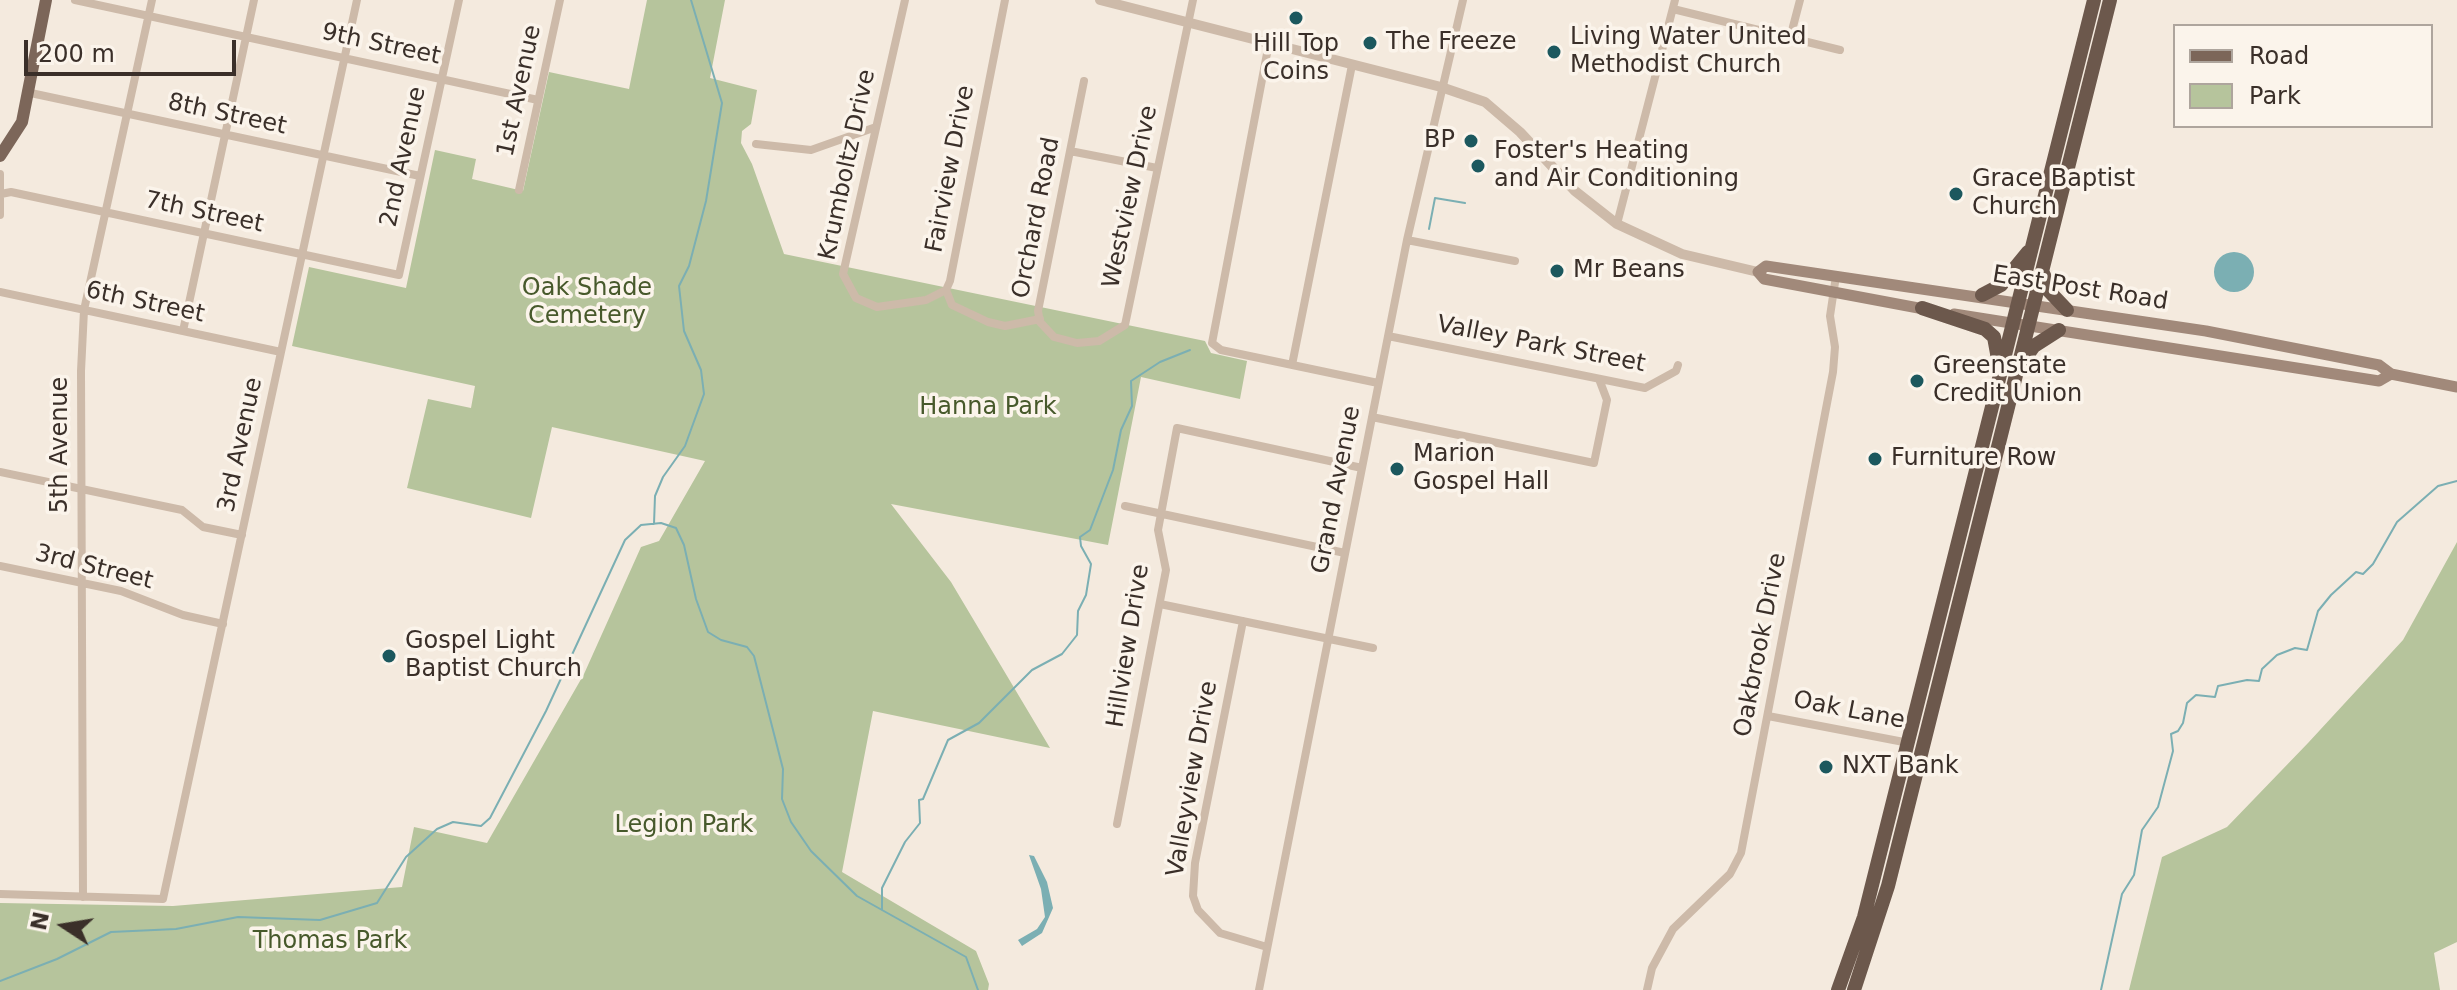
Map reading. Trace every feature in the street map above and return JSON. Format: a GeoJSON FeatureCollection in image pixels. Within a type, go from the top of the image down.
{"type":"FeatureCollection","features":[{"type":"Feature","properties":{"kind":"highway"},"geometry":{"type":"LineString","coordinates":[[1854,990],[1881,910],[1915,745],[2094,0]]}},
{"type":"Feature","properties":{"kind":"highway"},"geometry":{"type":"LineString","coordinates":[[1838,990],[1864,917],[1915,745],[2020,367],[2110,0]]}},
{"type":"Feature","properties":{"kind":"highway"},"geometry":{"type":"LineString","coordinates":[[1982,295],[1993,292],[2010,276],[2033,245]]}},
{"type":"Feature","properties":{"kind":"highway"},"geometry":{"type":"LineString","coordinates":[[2044,270],[2044,285],[2067,310]]}},
{"type":"Feature","properties":{"kind":"highway"},"geometry":{"type":"LineString","coordinates":[[1922,308],[1985,329],[1994,337],[2001,380]]}},
{"type":"Feature","properties":{"kind":"highway"},"geometry":{"type":"LineString","coordinates":[[2020,367],[2034,346],[2059,330]]}},
{"type":"Feature","properties":{"kind":"main road"},"geometry":{"type":"LineString","coordinates":[[0,156],[22,122],[46,0]]}},
{"type":"Feature","properties":{"kind":"main road"},"geometry":{"type":"LineString","coordinates":[[0,144],[26,92]]}},
{"type":"Feature","properties":{"kind":"main road","name":"East Post Road"},"geometry":{"type":"LineString","coordinates":[[2391,374],[2379,381],[2014,323],[1833,293],[1764,279],[1758,272],[1766,266],[1982,295],[2292,347],[2379,365],[2391,374],[2457,387]]}},
{"type":"Feature","properties":{"kind":"street","name":"9th Street"},"geometry":{"type":"LineString","coordinates":[[75,0],[538,100]]}},
{"type":"Feature","properties":{"kind":"street","name":"5th Avenue"},"geometry":{"type":"LineString","coordinates":[[83,897],[81,488],[84,310],[152,0]]}},
{"type":"Feature","properties":{"kind":"street"},"geometry":{"type":"LineString","coordinates":[[183,331],[254,0]]}},
{"type":"Feature","properties":{"kind":"street","name":"3rd Avenue"},"geometry":{"type":"LineString","coordinates":[[83,897],[163,899],[357,0]]}},
{"type":"Feature","properties":{"kind":"street","name":"2nd Avenue"},"geometry":{"type":"LineString","coordinates":[[399,275],[459,0]]}},
{"type":"Feature","properties":{"kind":"street","name":"1st Avenue"},"geometry":{"type":"LineString","coordinates":[[519,190],[560,0]]}},
{"type":"Feature","properties":{"kind":"street","name":"Krumboltz Drive"},"geometry":{"type":"LineString","coordinates":[[892,306],[872,306],[860,302],[851,292],[843,274],[905,0]]}},
{"type":"Feature","properties":{"kind":"street","name":"Fairview Drive"},"geometry":{"type":"LineString","coordinates":[[892,306],[926,300],[946,290],[1005,0]]}},
{"type":"Feature","properties":{"kind":"street","name":"East Post Road"},"geometry":{"type":"LineString","coordinates":[[1100,0],[1441,87],[1485,102],[1503,115],[1575,191],[1617,224],[1682,254],[1758,272]]}},
{"type":"Feature","properties":{"kind":"street","name":"Westview Drive"},"geometry":{"type":"LineString","coordinates":[[1074,342],[1099,341],[1125,325],[1193,0]]}},
{"type":"Feature","properties":{"kind":"street","name":"Grand Avenue"},"geometry":{"type":"LineString","coordinates":[[1259,990],[1407,240],[1463,0]]}},
{"type":"Feature","properties":{"kind":"street"},"geometry":{"type":"LineString","coordinates":[[1790,38],[1800,0]]}},
{"type":"Feature","properties":{"kind":"street"},"geometry":{"type":"LineString","coordinates":[[1617,224],[1674,5],[1840,50]]}},
{"type":"Feature","properties":{"kind":"street"},"geometry":{"type":"LineString","coordinates":[[1269,43],[1212,336],[1214,347],[1378,383]]}},
{"type":"Feature","properties":{"kind":"street"},"geometry":{"type":"LineString","coordinates":[[1292,365],[1352,65]]}},
{"type":"Feature","properties":{"kind":"street","name":"Orchard Road"},"geometry":{"type":"LineString","coordinates":[[1074,342],[1054,337],[1040,319],[1084,81]]}},
{"type":"Feature","properties":{"kind":"street","name":"8th Street"},"geometry":{"type":"LineString","coordinates":[[26,92],[420,176]]}},
{"type":"Feature","properties":{"kind":"street"},"geometry":{"type":"LineString","coordinates":[[756,144],[811,150],[876,127]]}},
{"type":"Feature","properties":{"kind":"street"},"geometry":{"type":"LineString","coordinates":[[1070,151],[1157,168]]}},
{"type":"Feature","properties":{"kind":"street"},"geometry":{"type":"LineString","coordinates":[[0,174],[0,215]]}},
{"type":"Feature","properties":{"kind":"street","name":"7th Street"},"geometry":{"type":"LineString","coordinates":[[0,192],[399,275]]}},
{"type":"Feature","properties":{"kind":"street"},"geometry":{"type":"LineString","coordinates":[[1407,240],[1515,261]]}},
{"type":"Feature","properties":{"kind":"street","name":"Oakbrook Drive"},"geometry":{"type":"LineString","coordinates":[[1647,990],[1652,968],[1673,929],[1737,864],[1833,372],[1835,347],[1830,316],[1836,276]]}},
{"type":"Feature","properties":{"kind":"street"},"geometry":{"type":"LineString","coordinates":[[946,290],[952,305],[988,322],[1005,326],[1040,319]]}},
{"type":"Feature","properties":{"kind":"street","name":"6th Street"},"geometry":{"type":"LineString","coordinates":[[0,292],[281,352]]}},
{"type":"Feature","properties":{"kind":"street","name":"Valley Park Street"},"geometry":{"type":"LineString","coordinates":[[1388,336],[1650,387],[1676,371],[1678,365]]}},
{"type":"Feature","properties":{"kind":"street"},"geometry":{"type":"LineString","coordinates":[[1372,417],[1594,463],[1607,400],[1599,379]]}},
{"type":"Feature","properties":{"kind":"street","name":"Hillview Drive"},"geometry":{"type":"LineString","coordinates":[[1117,824],[1166,570],[1159,543],[1161,514],[1177,428],[1362,468]]}},
{"type":"Feature","properties":{"kind":"street"},"geometry":{"type":"LineString","coordinates":[[0,472],[182,510],[203,527],[242,535]]}},
{"type":"Feature","properties":{"kind":"street"},"geometry":{"type":"LineString","coordinates":[[1125,506],[1345,553]]}},
{"type":"Feature","properties":{"kind":"street","name":"3rd Street"},"geometry":{"type":"LineString","coordinates":[[0,566],[121,591],[183,615],[223,624]]}},
{"type":"Feature","properties":{"kind":"street"},"geometry":{"type":"LineString","coordinates":[[1160,604],[1373,648]]}},
{"type":"Feature","properties":{"kind":"street","name":"Valleyview Drive"},"geometry":{"type":"LineString","coordinates":[[1243,621],[1195,863],[1193,896],[1198,910],[1220,933],[1267,947]]}},
{"type":"Feature","properties":{"kind":"street","name":"Oak Lane"},"geometry":{"type":"LineString","coordinates":[[1768,716],[1915,745]]}},
{"type":"Feature","properties":{"kind":"street"},"geometry":{"type":"LineString","coordinates":[[0,894],[83,897]]}},
{"type":"Feature","properties":{"kind":"green space"},"geometry":{"type":"Polygon","coordinates":[[[647,0],[725,0],[710,78],[757,90],[751,124],[742,131],[741,143],[752,164],[784,254],[1205,341],[1211,353],[1247,361],[1240,399],[1141,377],[1108,545],[891,504],[951,582],[1050,748],[873,711],[842,872],[976,951],[989,984],[988,990],[0,990],[0,903],[173,906],[402,887],[414,827],[487,843],[584,674],[641,547],[659,541],[705,461],[552,427],[531,518],[407,488],[428,399],[471,408],[475,386],[292,346],[309,267],[406,288],[435,150],[476,159],[472,179],[523,191],[549,72],[629,89],[647,0]]]}},
{"type":"Feature","properties":{"kind":"green space"},"geometry":{"type":"Polygon","coordinates":[[[2457,542],[2457,942],[2434,953],[2440,990],[2129,990],[2162,857],[2227,827],[2308,743],[2403,640],[2457,542]]]}},
{"type":"Feature","properties":{"kind":"water"},"geometry":{"type":"Polygon","coordinates":[[[2234,252],[2248,258],[2254,272],[2248,286],[2234,292],[2220,286],[2214,272],[2220,258],[2234,252]]]}},
{"type":"Feature","properties":{"kind":"water"},"geometry":{"type":"Polygon","coordinates":[[[1029,855],[1034,856],[1047,882],[1053,908],[1042,933],[1022,946],[1018,940],[1037,929],[1045,917],[1041,889],[1029,855]]]}},
{"type":"Feature","properties":{"kind":"waterway"},"geometry":{"type":"LineString","coordinates":[[654,524],[655,496],[663,477],[685,446],[704,394],[701,370],[684,331],[679,286],[689,266],[706,201],[722,103],[691,0]]}},
{"type":"Feature","properties":{"kind":"waterway"},"geometry":{"type":"LineString","coordinates":[[1429,229],[1435,198],[1465,203]]}},
{"type":"Feature","properties":{"kind":"waterway"},"geometry":{"type":"LineString","coordinates":[[882,910],[882,888],[905,842],[920,823],[919,800],[923,799],[948,740],[979,723],[1032,670],[1062,654],[1077,635],[1078,611],[1086,595],[1091,564],[1081,546],[1080,537],[1090,530],[1113,470],[1121,430],[1132,406],[1131,381],[1160,362],[1190,350]]}},
{"type":"Feature","properties":{"kind":"waterway"},"geometry":{"type":"LineString","coordinates":[[2101,990],[2122,894],[2134,875],[2142,830],[2158,807],[2173,751],[2171,734],[2178,731],[2183,723],[2187,703],[2196,695],[2215,697],[2218,686],[2247,680],[2259,681],[2262,669],[2277,655],[2295,648],[2307,650],[2318,611],[2331,595],[2356,572],[2363,574],[2373,564],[2397,522],[2438,486],[2457,481]]}},
{"type":"Feature","properties":{"kind":"waterway"},"geometry":{"type":"LineString","coordinates":[[0,981],[57,959],[111,932],[176,929],[238,917],[320,920],[377,903],[406,857],[437,829],[453,822],[481,826],[490,818],[546,711],[625,540],[641,525],[661,523],[676,528],[684,545],[696,599],[708,632],[721,640],[747,647],[754,656],[783,769],[782,799],[791,822],[811,851],[857,896],[966,957],[978,990]]}},
{"type":"Feature","properties":{"kind":"place","name":"Hill Top Coins"},"geometry":{"type":"Point","coordinates":[1296,18]}},
{"type":"Feature","properties":{"kind":"place","name":"The Freeze"},"geometry":{"type":"Point","coordinates":[1370,43]}},
{"type":"Feature","properties":{"kind":"place","name":"Living Water United Methodist Church"},"geometry":{"type":"Point","coordinates":[1554,52]}},
{"type":"Feature","properties":{"kind":"place","name":"BP"},"geometry":{"type":"Point","coordinates":[1471,141]}},
{"type":"Feature","properties":{"kind":"place","name":"Foster's Heating and Air Conditioning"},"geometry":{"type":"Point","coordinates":[1478,166]}},
{"type":"Feature","properties":{"kind":"place","name":"Grace Baptist Church"},"geometry":{"type":"Point","coordinates":[1956,194]}},
{"type":"Feature","properties":{"kind":"place","name":"Mr Beans"},"geometry":{"type":"Point","coordinates":[1557,271]}},
{"type":"Feature","properties":{"kind":"place","name":"Greenstate Credit Union"},"geometry":{"type":"Point","coordinates":[1917,381]}},
{"type":"Feature","properties":{"kind":"place","name":"Furniture Row"},"geometry":{"type":"Point","coordinates":[1875,459]}},
{"type":"Feature","properties":{"kind":"place","name":"Marion Gospel Hall"},"geometry":{"type":"Point","coordinates":[1397,469]}},
{"type":"Feature","properties":{"kind":"place","name":"Gospel Light Baptist Church"},"geometry":{"type":"Point","coordinates":[389,656]}},
{"type":"Feature","properties":{"kind":"place","name":"NXT Bank"},"geometry":{"type":"Point","coordinates":[1826,767]}},
{"type":"Feature","properties":{"kind":"park label","name":"Oak Shade Cemetery"},"geometry":{"type":"Point","coordinates":[587,303]}},
{"type":"Feature","properties":{"kind":"park label","name":"Hanna Park"},"geometry":{"type":"Point","coordinates":[988,408]}},
{"type":"Feature","properties":{"kind":"park label","name":"Legion Park"},"geometry":{"type":"Point","coordinates":[684,826]}},
{"type":"Feature","properties":{"kind":"park label","name":"Thomas Park"},"geometry":{"type":"Point","coordinates":[330,942]}}]}
